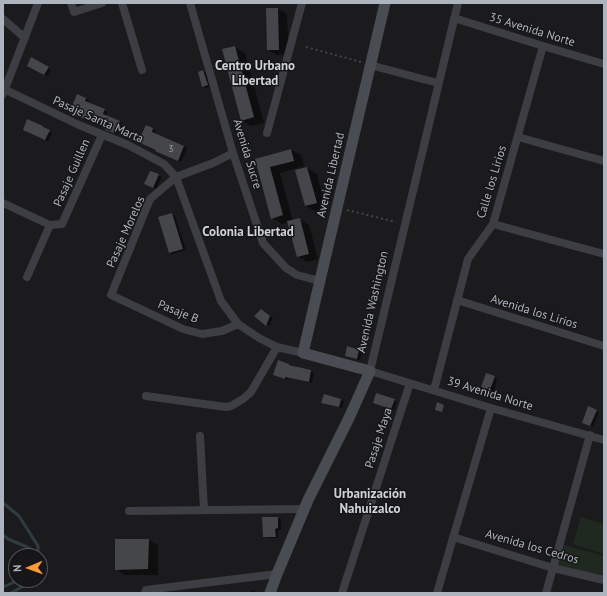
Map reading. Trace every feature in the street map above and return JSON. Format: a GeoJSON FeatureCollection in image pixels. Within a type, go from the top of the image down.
{"type":"FeatureCollection","features":[{"type":"Feature","properties":{"kind":"main road","name":"Avenida Libertad"},"geometry":{"type":"LineString","coordinates":[[303,353],[320,281],[365,63],[385,3]]}},
{"type":"Feature","properties":{"kind":"main road"},"geometry":{"type":"LineString","coordinates":[[303,353],[370,371]]}},
{"type":"Feature","properties":{"kind":"main road","name":"Avenida Washington"},"geometry":{"type":"LineString","coordinates":[[270,593],[276,574],[304,509],[349,418],[370,371]]}},
{"type":"Feature","properties":{"kind":"street"},"geometry":{"type":"LineString","coordinates":[[4,92],[38,3]]}},
{"type":"Feature","properties":{"kind":"street"},"geometry":{"type":"LineString","coordinates":[[71,3],[74,12],[102,3]]}},
{"type":"Feature","properties":{"kind":"street"},"geometry":{"type":"LineString","coordinates":[[122,3],[142,70]]}},
{"type":"Feature","properties":{"kind":"street","name":"Avenida Sucre"},"geometry":{"type":"LineString","coordinates":[[190,3],[233,153],[263,243],[286,268],[297,275],[320,281]]}},
{"type":"Feature","properties":{"kind":"street"},"geometry":{"type":"LineString","coordinates":[[267,133],[302,3]]}},
{"type":"Feature","properties":{"kind":"street","name":"Avenida Washington"},"geometry":{"type":"LineString","coordinates":[[370,371],[458,3]]}},
{"type":"Feature","properties":{"kind":"street","name":"35 Avenida Norte"},"geometry":{"type":"LineString","coordinates":[[454,18],[604,64]]}},
{"type":"Feature","properties":{"kind":"street"},"geometry":{"type":"LineString","coordinates":[[3,19],[25,38]]}},
{"type":"Feature","properties":{"kind":"street","name":"Calle los Lirios"},"geometry":{"type":"LineString","coordinates":[[434,390],[468,259],[493,224],[543,46]]}},
{"type":"Feature","properties":{"kind":"street"},"geometry":{"type":"LineString","coordinates":[[365,63],[438,82]]}},
{"type":"Feature","properties":{"kind":"street","name":"Pasaje Santa Marta"},"geometry":{"type":"LineString","coordinates":[[4,92],[128,145],[164,164],[176,178]]}},
{"type":"Feature","properties":{"kind":"street","name":"Pasaje Guillen"},"geometry":{"type":"LineString","coordinates":[[50,225],[62,224],[102,135]]}},
{"type":"Feature","properties":{"kind":"street"},"geometry":{"type":"LineString","coordinates":[[518,137],[604,161]]}},
{"type":"Feature","properties":{"kind":"street","name":"Pasaje Morelos"},"geometry":{"type":"LineString","coordinates":[[111,295],[150,199],[176,178],[233,153]]}},
{"type":"Feature","properties":{"kind":"street"},"geometry":{"type":"LineString","coordinates":[[176,178],[221,301],[238,324],[259,338],[278,346],[303,353]]}},
{"type":"Feature","properties":{"kind":"street"},"geometry":{"type":"LineString","coordinates":[[3,203],[50,225],[27,277]]}},
{"type":"Feature","properties":{"kind":"street"},"geometry":{"type":"LineString","coordinates":[[493,224],[604,254]]}},
{"type":"Feature","properties":{"kind":"street","name":"Pasaje B"},"geometry":{"type":"LineString","coordinates":[[111,295],[183,329],[202,334],[222,331],[238,324]]}},
{"type":"Feature","properties":{"kind":"street","name":"Avenida los Lirios"},"geometry":{"type":"LineString","coordinates":[[457,300],[604,346]]}},
{"type":"Feature","properties":{"kind":"street"},"geometry":{"type":"LineString","coordinates":[[146,396],[226,407],[231,406],[239,402],[251,392],[278,346]]}},
{"type":"Feature","properties":{"kind":"street","name":"39 Avenida Norte"},"geometry":{"type":"LineString","coordinates":[[370,371],[491,408],[604,440]]}},
{"type":"Feature","properties":{"kind":"street","name":"Pasaje Maya"},"geometry":{"type":"LineString","coordinates":[[342,593],[410,383]]}},
{"type":"Feature","properties":{"kind":"street"},"geometry":{"type":"LineString","coordinates":[[437,593],[491,408]]}},
{"type":"Feature","properties":{"kind":"street"},"geometry":{"type":"LineString","coordinates":[[546,593],[590,435]]}},
{"type":"Feature","properties":{"kind":"street"},"geometry":{"type":"LineString","coordinates":[[200,436],[204,510]]}},
{"type":"Feature","properties":{"kind":"street"},"geometry":{"type":"LineString","coordinates":[[129,511],[304,509]]}},
{"type":"Feature","properties":{"kind":"street","name":"Avenida los Cedros"},"geometry":{"type":"LineString","coordinates":[[453,537],[553,568],[604,580]]}},
{"type":"Feature","properties":{"kind":"street"},"geometry":{"type":"LineString","coordinates":[[146,593],[146,590],[276,574]]}},
{"type":"Feature","properties":{"kind":"path"},"geometry":{"type":"LineString","coordinates":[[306,47],[365,63]]}},
{"type":"Feature","properties":{"kind":"path"},"geometry":{"type":"LineString","coordinates":[[344,209],[396,222]]}},
{"type":"Feature","properties":{"kind":"shaded area"},"geometry":{"type":"Polygon","coordinates":[[[581,517],[604,524],[604,554],[573,544],[581,517]]]}},
{"type":"Feature","properties":{"kind":"shaded area"},"geometry":{"type":"Polygon","coordinates":[[[560,544],[604,556],[604,576],[554,564],[560,544]]]}},
{"type":"Feature","properties":{"kind":"building"},"geometry":{"type":"Polygon","coordinates":[[[266,8],[278,8],[279,50],[267,50],[266,8]]]}},
{"type":"Feature","properties":{"kind":"building"},"geometry":{"type":"Polygon","coordinates":[[[235,46],[254,117],[241,121],[222,49],[235,46]]]}},
{"type":"Feature","properties":{"kind":"building"},"geometry":{"type":"Polygon","coordinates":[[[31,57],[49,67],[44,75],[27,66],[31,57]]]}},
{"type":"Feature","properties":{"kind":"building"},"geometry":{"type":"Polygon","coordinates":[[[203,70],[208,85],[202,87],[198,72],[203,70]]]}},
{"type":"Feature","properties":{"kind":"building"},"geometry":{"type":"Polygon","coordinates":[[[77,94],[86,98],[85,101],[105,109],[103,114],[120,121],[114,133],[105,130],[106,127],[69,113],[77,94]]]}},
{"type":"Feature","properties":{"kind":"building"},"geometry":{"type":"Polygon","coordinates":[[[27,119],[50,130],[45,140],[23,130],[27,119]]]}},
{"type":"Feature","properties":{"kind":"building"},"geometry":{"type":"Polygon","coordinates":[[[146,125],[153,128],[152,132],[184,146],[178,161],[138,142],[146,125]]]}},
{"type":"Feature","properties":{"kind":"building"},"geometry":{"type":"Polygon","coordinates":[[[291,149],[294,161],[270,167],[283,215],[271,219],[255,159],[291,149]]]}},
{"type":"Feature","properties":{"kind":"building"},"geometry":{"type":"Polygon","coordinates":[[[307,167],[317,203],[305,206],[295,170],[307,167]]]}},
{"type":"Feature","properties":{"kind":"building"},"geometry":{"type":"Polygon","coordinates":[[[150,171],[159,174],[153,188],[144,184],[150,171]]]}},
{"type":"Feature","properties":{"kind":"building"},"geometry":{"type":"Polygon","coordinates":[[[172,213],[183,249],[169,253],[158,217],[172,213]]]}},
{"type":"Feature","properties":{"kind":"building"},"geometry":{"type":"Polygon","coordinates":[[[300,218],[309,254],[297,257],[287,221],[300,218]]]}},
{"type":"Feature","properties":{"kind":"building"},"geometry":{"type":"Polygon","coordinates":[[[261,309],[270,316],[266,326],[254,316],[261,309]]]}},
{"type":"Feature","properties":{"kind":"building"},"geometry":{"type":"Polygon","coordinates":[[[347,346],[359,350],[357,359],[345,356],[347,346]]]}},
{"type":"Feature","properties":{"kind":"building"},"geometry":{"type":"Polygon","coordinates":[[[278,360],[289,365],[311,370],[309,382],[285,377],[285,379],[273,375],[278,360]]]}},
{"type":"Feature","properties":{"kind":"building"},"geometry":{"type":"Polygon","coordinates":[[[486,373],[495,376],[490,390],[481,387],[486,373]]]}},
{"type":"Feature","properties":{"kind":"building"},"geometry":{"type":"Polygon","coordinates":[[[376,393],[395,399],[391,409],[373,403],[376,393]]]}},
{"type":"Feature","properties":{"kind":"building"},"geometry":{"type":"Polygon","coordinates":[[[324,394],[341,399],[339,407],[321,403],[324,394]]]}},
{"type":"Feature","properties":{"kind":"building"},"geometry":{"type":"Polygon","coordinates":[[[437,402],[444,405],[442,412],[435,410],[437,402]]]}},
{"type":"Feature","properties":{"kind":"building"},"geometry":{"type":"Polygon","coordinates":[[[588,406],[597,410],[590,426],[582,423],[588,406]]]}},
{"type":"Feature","properties":{"kind":"building"},"geometry":{"type":"Polygon","coordinates":[[[262,517],[278,517],[278,528],[275,529],[276,537],[263,537],[262,517]]]}},
{"type":"Feature","properties":{"kind":"building"},"geometry":{"type":"Polygon","coordinates":[[[115,539],[149,539],[148,569],[115,570],[115,539]]]}},
{"type":"Feature","properties":{"kind":"waterway"},"geometry":{"type":"LineString","coordinates":[[3,503],[19,516],[38,548]]}},
{"type":"Feature","properties":{"kind":"waterway"},"geometry":{"type":"LineString","coordinates":[[3,535],[8,539],[29,548]]}},
{"type":"Feature","properties":{"kind":"waterway"},"geometry":{"type":"LineString","coordinates":[[3,587],[8,585]]}},
{"type":"Feature","properties":{"kind":"waterway"},"geometry":{"type":"LineString","coordinates":[[11,593],[20,588]]}},
{"type":"Feature","properties":{"kind":"district","name":"Centro Urbano Libertad"},"geometry":{"type":"Point","coordinates":[255,74]}},
{"type":"Feature","properties":{"kind":"district","name":"Colonia Libertad"},"geometry":{"type":"Point","coordinates":[248,232]}},
{"type":"Feature","properties":{"kind":"district","name":"Urbanización Nahuizalco"},"geometry":{"type":"Point","coordinates":[370,502]}}]}
